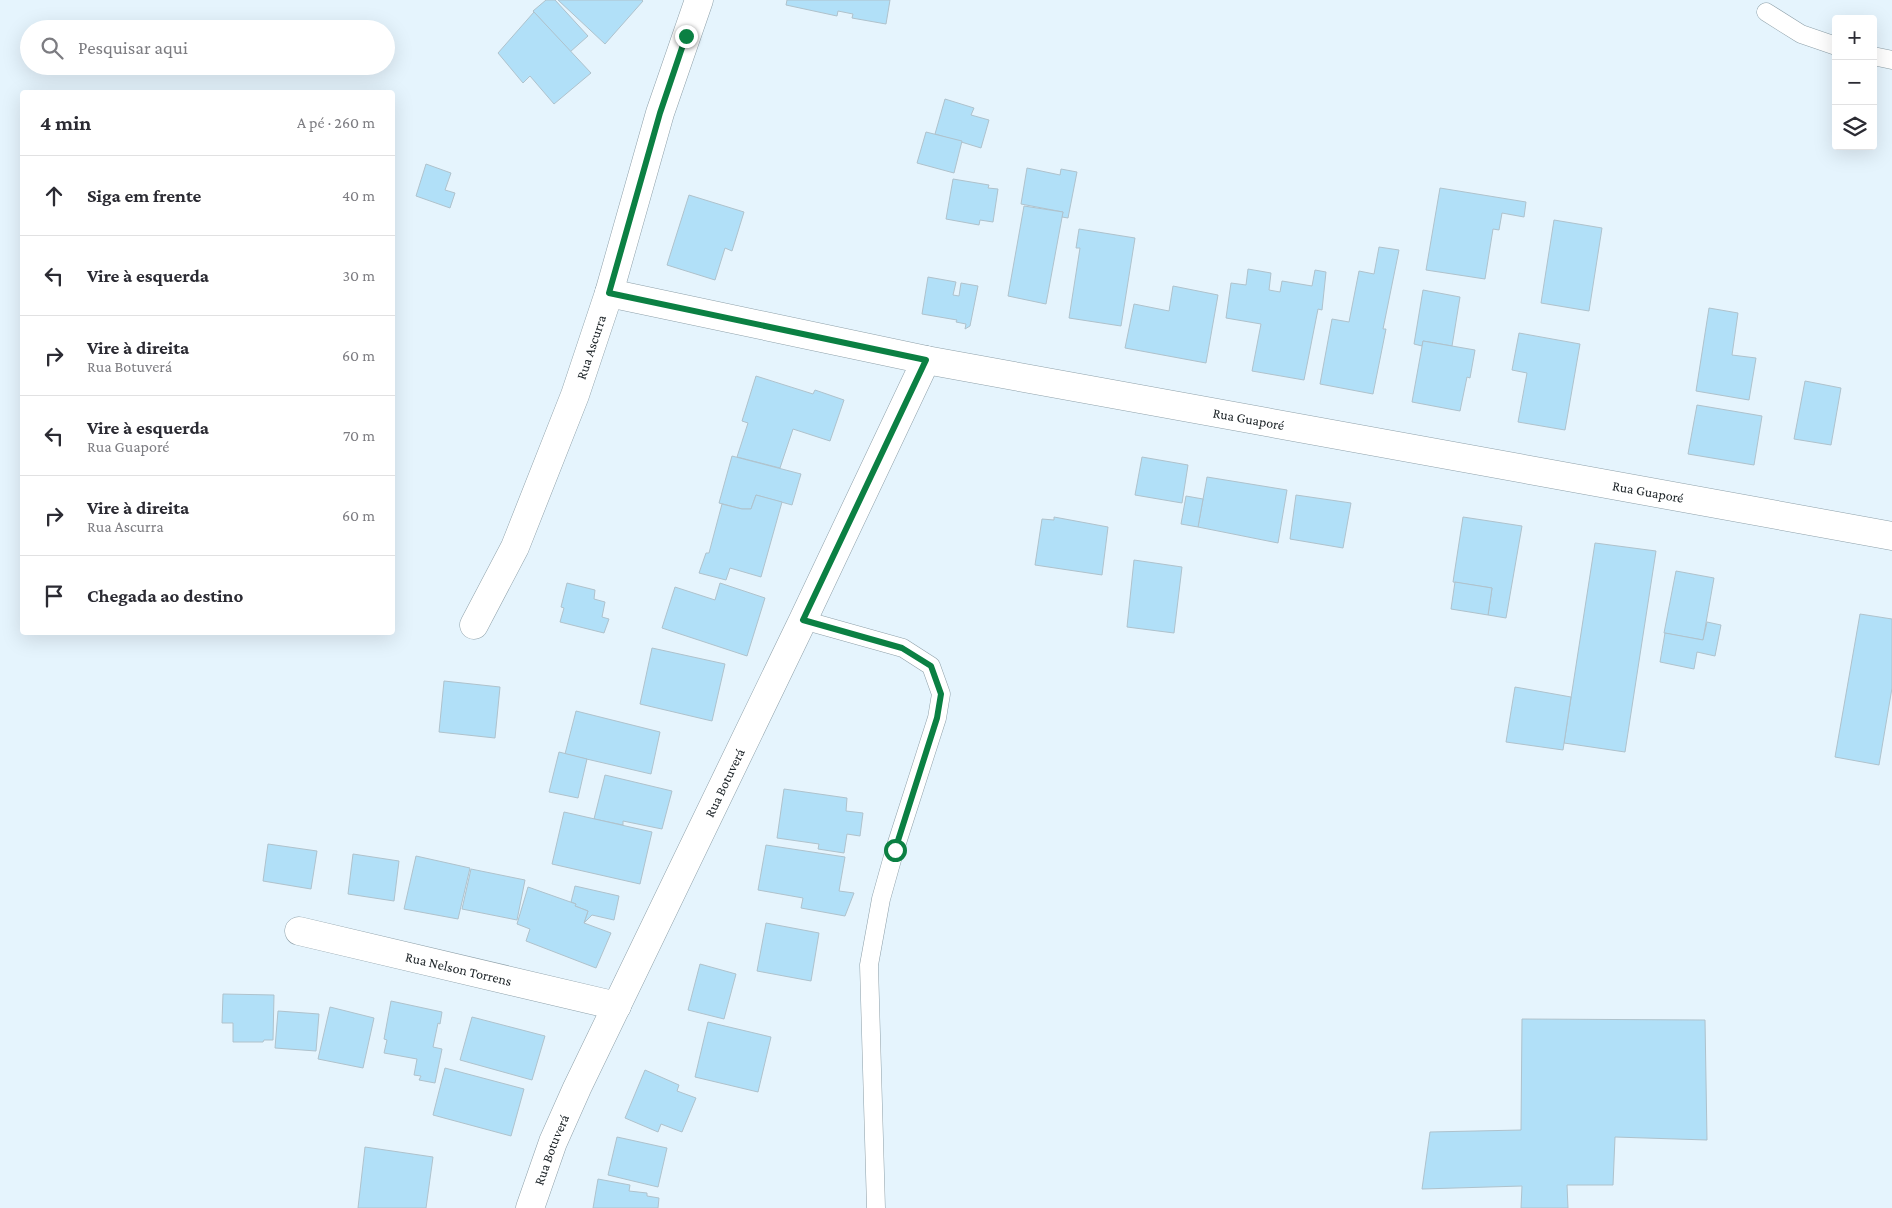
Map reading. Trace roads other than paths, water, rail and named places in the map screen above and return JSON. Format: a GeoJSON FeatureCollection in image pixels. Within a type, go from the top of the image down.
{"type":"FeatureCollection","features":[{"type":"Feature","properties":{"kind":"street","name":"Rua Ascurra"},"geometry":{"type":"LineString","coordinates":[[474,624],[515,547],[575,395],[609,293],[660,113],[699,0]]}},
{"type":"Feature","properties":{"kind":"street","name":"Rua Guaporé"},"geometry":{"type":"LineString","coordinates":[[609,293],[926,360],[1892,536]]}},
{"type":"Feature","properties":{"kind":"street","name":"Rua Botuverá"},"geometry":{"type":"LineString","coordinates":[[530,1208],[553,1142],[926,360]]}},
{"type":"Feature","properties":{"kind":"street","name":"Rua Nelson Torrens"},"geometry":{"type":"LineString","coordinates":[[299,931],[617,1006]]}},
{"type":"Feature","properties":{"kind":"lane"},"geometry":{"type":"LineString","coordinates":[[1766,12],[1801,34],[1832,45]]}},
{"type":"Feature","properties":{"kind":"lane"},"geometry":{"type":"LineString","coordinates":[[1877,57],[1892,60]]}},
{"type":"Feature","properties":{"kind":"lane"},"geometry":{"type":"LineString","coordinates":[[803,620],[902,648],[931,666],[941,694],[937,718],[881,899],[869,965],[876,1208]]}}]}
